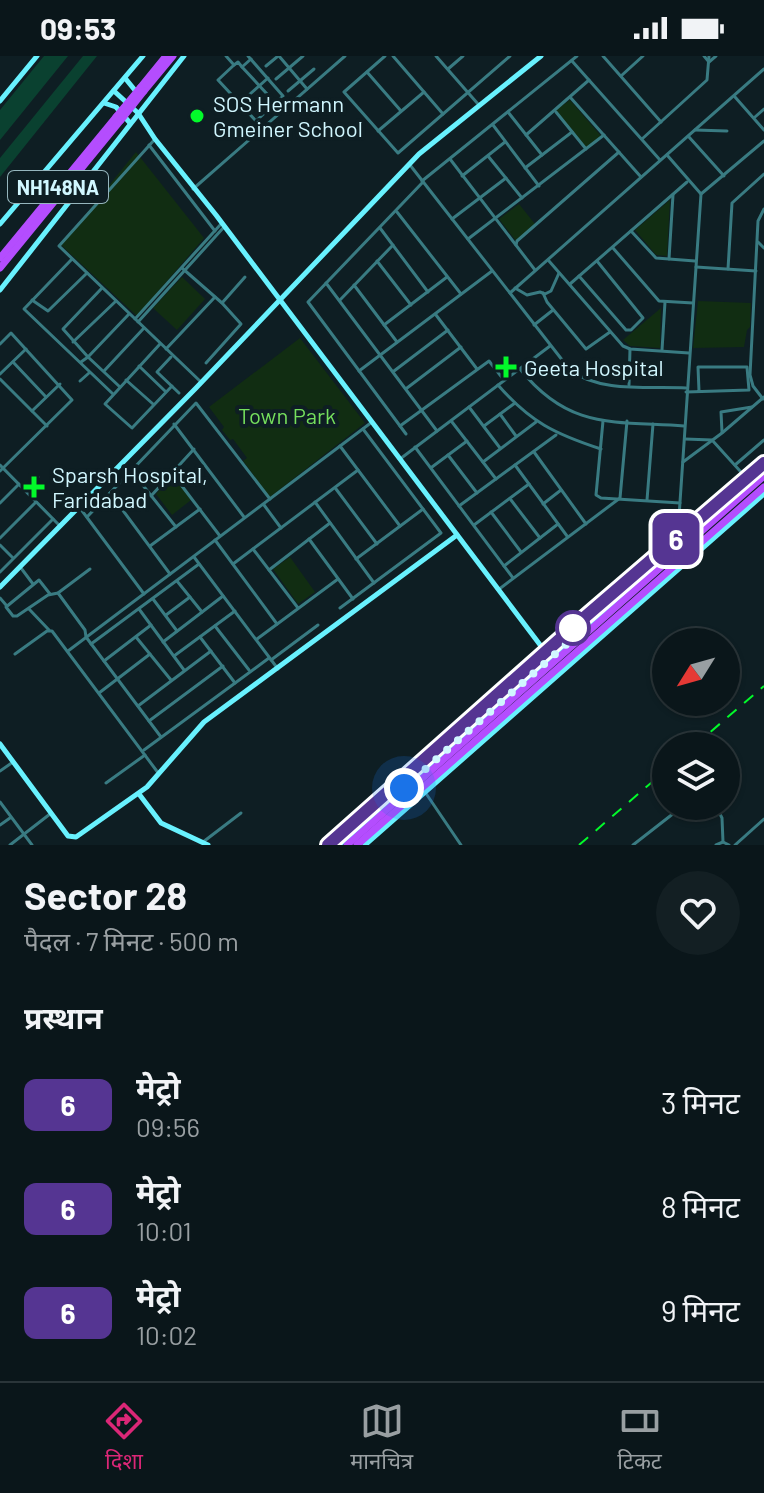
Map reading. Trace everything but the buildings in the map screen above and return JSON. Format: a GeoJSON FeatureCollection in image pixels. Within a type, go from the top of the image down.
{"type":"FeatureCollection","features":[{"type":"Feature","properties":{"kind":"highway","name":"NH148NA"},"geometry":{"type":"LineString","coordinates":[[145,92],[166,56]]}},
{"type":"Feature","properties":{"kind":"highway","name":"NH148NA"},"geometry":{"type":"LineString","coordinates":[[0,258],[173,56]]}},
{"type":"Feature","properties":{"kind":"highway","name":"NH148NA"},"geometry":{"type":"LineString","coordinates":[[0,268],[119,118]]}},
{"type":"Feature","properties":{"kind":"highway"},"geometry":{"type":"LineString","coordinates":[[347,845],[477,739],[764,476]]}},
{"type":"Feature","properties":{"kind":"highway"},"geometry":{"type":"LineString","coordinates":[[357,845],[764,487]]}},
{"type":"Feature","properties":{"kind":"highway"},"geometry":{"type":"LineString","coordinates":[[661,560],[693,540]]}},
{"type":"Feature","properties":{"kind":"street"},"geometry":{"type":"LineString","coordinates":[[0,101],[37,56]]}},
{"type":"Feature","properties":{"kind":"street"},"geometry":{"type":"LineString","coordinates":[[0,224],[143,56]]}},
{"type":"Feature","properties":{"kind":"street"},"geometry":{"type":"LineString","coordinates":[[125,78],[139,94],[145,92],[184,56]]}},
{"type":"Feature","properties":{"kind":"street"},"geometry":{"type":"LineString","coordinates":[[226,56],[234,65]]}},
{"type":"Feature","properties":{"kind":"street"},"geometry":{"type":"LineString","coordinates":[[266,66],[278,56],[307,89]]}},
{"type":"Feature","properties":{"kind":"street"},"geometry":{"type":"LineString","coordinates":[[276,79],[303,56]]}},
{"type":"Feature","properties":{"kind":"street"},"geometry":{"type":"LineString","coordinates":[[193,189],[345,56]]}},
{"type":"Feature","properties":{"kind":"street"},"geometry":{"type":"LineString","coordinates":[[385,56],[344,92],[398,153],[510,56]]}},
{"type":"Feature","properties":{"kind":"street"},"geometry":{"type":"LineString","coordinates":[[393,56],[443,114]]}},
{"type":"Feature","properties":{"kind":"street"},"geometry":{"type":"LineString","coordinates":[[436,56],[479,106]]}},
{"type":"Feature","properties":{"kind":"street"},"geometry":{"type":"LineString","coordinates":[[448,70],[463,56]]}},
{"type":"Feature","properties":{"kind":"street"},"geometry":{"type":"LineString","coordinates":[[1,585],[80,508],[409,164],[541,56]]}},
{"type":"Feature","properties":{"kind":"street"},"geometry":{"type":"LineString","coordinates":[[406,434],[309,306],[309,298],[423,182],[577,56]]}},
{"type":"Feature","properties":{"kind":"street"},"geometry":{"type":"LineString","coordinates":[[603,56],[661,122]]}},
{"type":"Feature","properties":{"kind":"street"},"geometry":{"type":"LineString","coordinates":[[634,56],[638,60]]}},
{"type":"Feature","properties":{"kind":"street"},"geometry":{"type":"LineString","coordinates":[[621,76],[643,56]]}},
{"type":"Feature","properties":{"kind":"street"},"geometry":{"type":"LineString","coordinates":[[642,139],[707,80],[709,62],[706,56]]}},
{"type":"Feature","properties":{"kind":"street"},"geometry":{"type":"LineString","coordinates":[[709,62],[716,56]]}},
{"type":"Feature","properties":{"kind":"street"},"geometry":{"type":"LineString","coordinates":[[242,67],[249,58],[283,97],[256,121]]}},
{"type":"Feature","properties":{"kind":"street"},"geometry":{"type":"LineString","coordinates":[[572,61],[661,160]]}},
{"type":"Feature","properties":{"kind":"street"},"geometry":{"type":"LineString","coordinates":[[262,129],[218,80],[238,62],[268,95]]}},
{"type":"Feature","properties":{"kind":"street"},"geometry":{"type":"LineString","coordinates":[[288,91],[314,69]]}},
{"type":"Feature","properties":{"kind":"street"},"geometry":{"type":"LineString","coordinates":[[510,293],[764,69]]}},
{"type":"Feature","properties":{"kind":"street"},"geometry":{"type":"LineString","coordinates":[[366,72],[401,111]]}},
{"type":"Feature","properties":{"kind":"street"},"geometry":{"type":"LineString","coordinates":[[250,94],[268,78]]}},
{"type":"Feature","properties":{"kind":"street"},"geometry":{"type":"LineString","coordinates":[[526,135],[589,80]]}},
{"type":"Feature","properties":{"kind":"street"},"geometry":{"type":"LineString","coordinates":[[0,86],[7,93]]}},
{"type":"Feature","properties":{"kind":"street"},"geometry":{"type":"LineString","coordinates":[[114,91],[138,113],[550,658]]}},
{"type":"Feature","properties":{"kind":"street"},"geometry":{"type":"LineString","coordinates":[[0,290],[138,113],[145,92]]}},
{"type":"Feature","properties":{"kind":"street"},"geometry":{"type":"LineString","coordinates":[[378,131],[424,92]]}},
{"type":"Feature","properties":{"kind":"street"},"geometry":{"type":"LineString","coordinates":[[734,96],[764,130]]}},
{"type":"Feature","properties":{"kind":"street"},"geometry":{"type":"LineString","coordinates":[[570,97],[641,177]]}},
{"type":"Feature","properties":{"kind":"street"},"geometry":{"type":"LineString","coordinates":[[104,103],[116,107],[130,123]]}},
{"type":"Feature","properties":{"kind":"street"},"geometry":{"type":"LineString","coordinates":[[753,118],[764,109]]}},
{"type":"Feature","properties":{"kind":"street"},"geometry":{"type":"LineString","coordinates":[[555,110],[586,149]]}},
{"type":"Feature","properties":{"kind":"street"},"geometry":{"type":"LineString","coordinates":[[508,112],[542,155]]}},
{"type":"Feature","properties":{"kind":"street"},"geometry":{"type":"LineString","coordinates":[[493,125],[539,186]]}},
{"type":"Feature","properties":{"kind":"street"},"geometry":{"type":"LineString","coordinates":[[695,130],[727,131]]}},
{"type":"Feature","properties":{"kind":"street"},"geometry":{"type":"LineString","coordinates":[[525,168],[572,132]]}},
{"type":"Feature","properties":{"kind":"street"},"geometry":{"type":"LineString","coordinates":[[468,239],[604,135]]}},
{"type":"Feature","properties":{"kind":"street"},"geometry":{"type":"LineString","coordinates":[[688,136],[724,176]]}},
{"type":"Feature","properties":{"kind":"street"},"geometry":{"type":"LineString","coordinates":[[155,139],[61,241],[60,247],[201,382]]}},
{"type":"Feature","properties":{"kind":"street"},"geometry":{"type":"LineString","coordinates":[[701,194],[764,141]]}},
{"type":"Feature","properties":{"kind":"street"},"geometry":{"type":"LineString","coordinates":[[462,176],[505,142]]}},
{"type":"Feature","properties":{"kind":"street"},"geometry":{"type":"LineString","coordinates":[[148,145],[216,233]]}},
{"type":"Feature","properties":{"kind":"street"},"geometry":{"type":"LineString","coordinates":[[516,245],[619,152]]}},
{"type":"Feature","properties":{"kind":"street"},"geometry":{"type":"LineString","coordinates":[[667,155],[701,194],[677,546]]}},
{"type":"Feature","properties":{"kind":"street"},"geometry":{"type":"LineString","coordinates":[[488,156],[522,198]]}},
{"type":"Feature","properties":{"kind":"street"},"geometry":{"type":"LineString","coordinates":[[450,159],[535,271]]}},
{"type":"Feature","properties":{"kind":"street"},"geometry":{"type":"LineString","coordinates":[[409,164],[550,346],[577,375],[604,384],[699,391],[749,390],[747,367],[698,367],[699,391]]}},
{"type":"Feature","properties":{"kind":"street"},"geometry":{"type":"LineString","coordinates":[[728,269],[732,203],[764,174]]}},
{"type":"Feature","properties":{"kind":"street"},"geometry":{"type":"LineString","coordinates":[[452,219],[506,178]]}},
{"type":"Feature","properties":{"kind":"street"},"geometry":{"type":"LineString","coordinates":[[570,284],[689,180]]}},
{"type":"Feature","properties":{"kind":"street"},"geometry":{"type":"LineString","coordinates":[[669,259],[673,194]]}},
{"type":"Feature","properties":{"kind":"street"},"geometry":{"type":"LineString","coordinates":[[682,463],[763,398],[753,386],[750,375],[757,301],[758,221],[764,209]]}},
{"type":"Feature","properties":{"kind":"street"},"geometry":{"type":"LineString","coordinates":[[396,210],[461,294]]}},
{"type":"Feature","properties":{"kind":"street"},"geometry":{"type":"LineString","coordinates":[[137,321],[223,225]]}},
{"type":"Feature","properties":{"kind":"street"},"geometry":{"type":"LineString","coordinates":[[379,227],[428,292]]}},
{"type":"Feature","properties":{"kind":"street"},"geometry":{"type":"LineString","coordinates":[[631,231],[652,255],[757,271]]}},
{"type":"Feature","properties":{"kind":"street"},"geometry":{"type":"LineString","coordinates":[[758,242],[764,248]]}},
{"type":"Feature","properties":{"kind":"street"},"geometry":{"type":"LineString","coordinates":[[339,300],[393,245]]}},
{"type":"Feature","properties":{"kind":"street"},"geometry":{"type":"LineString","coordinates":[[612,247],[656,298],[665,302],[693,303]]}},
{"type":"Feature","properties":{"kind":"street"},"geometry":{"type":"LineString","coordinates":[[72,259],[25,307],[25,311],[113,394]]}},
{"type":"Feature","properties":{"kind":"street"},"geometry":{"type":"LineString","coordinates":[[548,260],[623,346],[689,353]]}},
{"type":"Feature","properties":{"kind":"street"},"geometry":{"type":"LineString","coordinates":[[377,261],[411,305]]}},
{"type":"Feature","properties":{"kind":"street"},"geometry":{"type":"LineString","coordinates":[[579,276],[626,330],[631,330],[643,318],[597,261]]}},
{"type":"Feature","properties":{"kind":"street"},"geometry":{"type":"LineString","coordinates":[[183,270],[222,303],[241,324],[206,363]]}},
{"type":"Feature","properties":{"kind":"street"},"geometry":{"type":"LineString","coordinates":[[359,371],[492,271]]}},
{"type":"Feature","properties":{"kind":"street"},"geometry":{"type":"LineString","coordinates":[[32,300],[48,311],[87,273]]}},
{"type":"Feature","properties":{"kind":"street"},"geometry":{"type":"LineString","coordinates":[[515,288],[527,295],[551,291],[559,273]]}},
{"type":"Feature","properties":{"kind":"street"},"geometry":{"type":"LineString","coordinates":[[222,303],[245,277]]}},
{"type":"Feature","properties":{"kind":"street"},"geometry":{"type":"LineString","coordinates":[[384,325],[447,277]]}},
{"type":"Feature","properties":{"kind":"street"},"geometry":{"type":"LineString","coordinates":[[326,282],[437,431]]}},
{"type":"Feature","properties":{"kind":"street"},"geometry":{"type":"LineString","coordinates":[[354,285],[397,342]]}},
{"type":"Feature","properties":{"kind":"street"},"geometry":{"type":"LineString","coordinates":[[102,288],[63,329],[120,387]]}},
{"type":"Feature","properties":{"kind":"street"},"geometry":{"type":"LineString","coordinates":[[543,293],[586,349],[610,332]]}},
{"type":"Feature","properties":{"kind":"street"},"geometry":{"type":"LineString","coordinates":[[166,349],[215,297]]}},
{"type":"Feature","properties":{"kind":"street"},"geometry":{"type":"LineString","coordinates":[[73,342],[116,301]]}},
{"type":"Feature","properties":{"kind":"street"},"geometry":{"type":"LineString","coordinates":[[662,351],[665,302]]}},
{"type":"Feature","properties":{"kind":"street"},"geometry":{"type":"LineString","coordinates":[[534,325],[554,310]]}},
{"type":"Feature","properties":{"kind":"street"},"geometry":{"type":"LineString","coordinates":[[435,313],[477,369]]}},
{"type":"Feature","properties":{"kind":"street"},"geometry":{"type":"LineString","coordinates":[[80,363],[129,314]]}},
{"type":"Feature","properties":{"kind":"street"},"geometry":{"type":"LineString","coordinates":[[104,371],[144,328]]}},
{"type":"Feature","properties":{"kind":"street"},"geometry":{"type":"LineString","coordinates":[[393,372],[448,330]]}},
{"type":"Feature","properties":{"kind":"street"},"geometry":{"type":"LineString","coordinates":[[0,344],[11,333],[72,400],[1,468],[61,527]]}},
{"type":"Feature","properties":{"kind":"street"},"geometry":{"type":"LineString","coordinates":[[160,344],[106,401],[106,406],[130,428],[172,386]]}},
{"type":"Feature","properties":{"kind":"street"},"geometry":{"type":"LineString","coordinates":[[400,459],[550,346]]}},
{"type":"Feature","properties":{"kind":"street"},"geometry":{"type":"LineString","coordinates":[[405,389],[461,347]]}},
{"type":"Feature","properties":{"kind":"street"},"geometry":{"type":"LineString","coordinates":[[26,349],[0,377],[47,426]]}},
{"type":"Feature","properties":{"kind":"street"},"geometry":{"type":"LineString","coordinates":[[629,385],[630,349]]}},
{"type":"Feature","properties":{"kind":"street"},"geometry":{"type":"LineString","coordinates":[[173,355],[157,372],[179,393]]}},
{"type":"Feature","properties":{"kind":"street"},"geometry":{"type":"LineString","coordinates":[[400,426],[489,361],[504,380]]}},
{"type":"Feature","properties":{"kind":"street"},"geometry":{"type":"LineString","coordinates":[[13,362],[46,397]]}},
{"type":"Feature","properties":{"kind":"street"},"geometry":{"type":"LineString","coordinates":[[139,366],[166,392]]}},
{"type":"Feature","properties":{"kind":"street"},"geometry":{"type":"LineString","coordinates":[[520,369],[536,389],[559,407],[603,421],[684,426]]}},
{"type":"Feature","properties":{"kind":"street"},"geometry":{"type":"LineString","coordinates":[[80,381],[90,372]]}},
{"type":"Feature","properties":{"kind":"street"},"geometry":{"type":"LineString","coordinates":[[126,380],[154,405]]}},
{"type":"Feature","properties":{"kind":"street"},"geometry":{"type":"LineString","coordinates":[[32,411],[60,384]]}},
{"type":"Feature","properties":{"kind":"street"},"geometry":{"type":"LineString","coordinates":[[498,385],[536,422],[557,434],[601,449]]}},
{"type":"Feature","properties":{"kind":"street"},"geometry":{"type":"LineString","coordinates":[[87,517],[130,469],[198,403],[270,499]]}},
{"type":"Feature","properties":{"kind":"street"},"geometry":{"type":"LineString","coordinates":[[484,426],[515,403]]}},
{"type":"Feature","properties":{"kind":"street"},"geometry":{"type":"LineString","coordinates":[[469,407],[500,448]]}},
{"type":"Feature","properties":{"kind":"street"},"geometry":{"type":"LineString","coordinates":[[722,433],[721,412],[752,407]]}},
{"type":"Feature","properties":{"kind":"street"},"geometry":{"type":"LineString","coordinates":[[500,414],[516,436]]}},
{"type":"Feature","properties":{"kind":"street"},"geometry":{"type":"LineString","coordinates":[[451,420],[496,479]]}},
{"type":"Feature","properties":{"kind":"street"},"geometry":{"type":"LineString","coordinates":[[603,421],[596,495],[601,498],[680,503]]}},
{"type":"Feature","properties":{"kind":"street"},"geometry":{"type":"LineString","coordinates":[[498,590],[620,498],[627,421]]}},
{"type":"Feature","properties":{"kind":"street"},"geometry":{"type":"LineString","coordinates":[[68,651],[372,422]]}},
{"type":"Feature","properties":{"kind":"street"},"geometry":{"type":"LineString","coordinates":[[483,462],[536,422]]}},
{"type":"Feature","properties":{"kind":"street"},"geometry":{"type":"LineString","coordinates":[[174,424],[245,518]]}},
{"type":"Feature","properties":{"kind":"street"},"geometry":{"type":"LineString","coordinates":[[647,500],[653,424]]}},
{"type":"Feature","properties":{"kind":"street"},"geometry":{"type":"LineString","coordinates":[[340,608],[441,533],[363,429]]}},
{"type":"Feature","properties":{"kind":"street"},"geometry":{"type":"LineString","coordinates":[[459,506],[557,434]]}},
{"type":"Feature","properties":{"kind":"street"},"geometry":{"type":"LineString","coordinates":[[684,439],[712,440],[750,482]]}},
{"type":"Feature","properties":{"kind":"street"},"geometry":{"type":"LineString","coordinates":[[735,465],[764,440]]}},
{"type":"Feature","properties":{"kind":"street"},"geometry":{"type":"LineString","coordinates":[[430,468],[467,441]]}},
{"type":"Feature","properties":{"kind":"street"},"geometry":{"type":"LineString","coordinates":[[340,446],[400,526]]}},
{"type":"Feature","properties":{"kind":"street"},"geometry":{"type":"LineString","coordinates":[[415,447],[513,578]]}},
{"type":"Feature","properties":{"kind":"street"},"geometry":{"type":"LineString","coordinates":[[151,496],[194,449]]}},
{"type":"Feature","properties":{"kind":"street"},"geometry":{"type":"LineString","coordinates":[[533,452],[586,524]]}},
{"type":"Feature","properties":{"kind":"street"},"geometry":{"type":"LineString","coordinates":[[448,455],[477,493]]}},
{"type":"Feature","properties":{"kind":"street"},"geometry":{"type":"LineString","coordinates":[[515,465],[568,537]]}},
{"type":"Feature","properties":{"kind":"street"},"geometry":{"type":"LineString","coordinates":[[130,469],[176,527]]}},
{"type":"Feature","properties":{"kind":"street"},"geometry":{"type":"LineString","coordinates":[[233,564],[358,470]]}},
{"type":"Feature","properties":{"kind":"street"},"geometry":{"type":"LineString","coordinates":[[339,845],[764,470]]}},
{"type":"Feature","properties":{"kind":"street"},"geometry":{"type":"LineString","coordinates":[[172,473],[220,536]]}},
{"type":"Feature","properties":{"kind":"street"},"geometry":{"type":"LineString","coordinates":[[24,489],[38,477]]}},
{"type":"Feature","properties":{"kind":"street"},"geometry":{"type":"LineString","coordinates":[[0,503],[19,484]]}},
{"type":"Feature","properties":{"kind":"street"},"geometry":{"type":"LineString","coordinates":[[474,525],[529,484]]}},
{"type":"Feature","properties":{"kind":"street"},"geometry":{"type":"LineString","coordinates":[[335,487],[377,544]]}},
{"type":"Feature","properties":{"kind":"street"},"geometry":{"type":"LineString","coordinates":[[543,504],[561,490]]}},
{"type":"Feature","properties":{"kind":"street"},"geometry":{"type":"LineString","coordinates":[[110,492],[170,574]]}},
{"type":"Feature","properties":{"kind":"street"},"geometry":{"type":"LineString","coordinates":[[365,845],[425,792],[477,739],[764,494]]}},
{"type":"Feature","properties":{"kind":"street"},"geometry":{"type":"LineString","coordinates":[[510,498],[540,538]]}},
{"type":"Feature","properties":{"kind":"street"},"geometry":{"type":"LineString","coordinates":[[0,538],[36,502]]}},
{"type":"Feature","properties":{"kind":"street"},"geometry":{"type":"LineString","coordinates":[[315,502],[374,583]]}},
{"type":"Feature","properties":{"kind":"street"},"geometry":{"type":"LineString","coordinates":[[263,504],[281,528]]}},
{"type":"Feature","properties":{"kind":"street"},"geometry":{"type":"LineString","coordinates":[[80,508],[144,594]]}},
{"type":"Feature","properties":{"kind":"street"},"geometry":{"type":"LineString","coordinates":[[150,546],[200,509]]}},
{"type":"Feature","properties":{"kind":"street"},"geometry":{"type":"LineString","coordinates":[[356,559],[423,509]]}},
{"type":"Feature","properties":{"kind":"street"},"geometry":{"type":"LineString","coordinates":[[491,512],[521,552]]}},
{"type":"Feature","properties":{"kind":"street"},"geometry":{"type":"LineString","coordinates":[[0,572],[53,519]]}},
{"type":"Feature","properties":{"kind":"street"},"geometry":{"type":"LineString","coordinates":[[269,570],[330,523]]}},
{"type":"Feature","properties":{"kind":"street"},"geometry":{"type":"LineString","coordinates":[[504,566],[558,524]]}},
{"type":"Feature","properties":{"kind":"street"},"geometry":{"type":"LineString","coordinates":[[0,744],[70,841],[139,794],[204,722],[457,535]]}},
{"type":"Feature","properties":{"kind":"street"},"geometry":{"type":"LineString","coordinates":[[309,539],[353,599]]}},
{"type":"Feature","properties":{"kind":"street"},"geometry":{"type":"LineString","coordinates":[[215,540],[277,624]]}},
{"type":"Feature","properties":{"kind":"street"},"geometry":{"type":"LineString","coordinates":[[0,545],[13,558]]}},
{"type":"Feature","properties":{"kind":"street"},"geometry":{"type":"LineString","coordinates":[[253,549],[298,608]]}},
{"type":"Feature","properties":{"kind":"street"},"geometry":{"type":"LineString","coordinates":[[193,556],[278,669]]}},
{"type":"Feature","properties":{"kind":"street"},"geometry":{"type":"LineString","coordinates":[[91,644],[199,564]]}},
{"type":"Feature","properties":{"kind":"street"},"geometry":{"type":"LineString","coordinates":[[20,567],[33,584]]}},
{"type":"Feature","properties":{"kind":"street"},"geometry":{"type":"LineString","coordinates":[[0,598],[15,617],[50,594],[58,593],[90,569]]}},
{"type":"Feature","properties":{"kind":"street"},"geometry":{"type":"LineString","coordinates":[[256,640],[338,579]]}},
{"type":"Feature","properties":{"kind":"street"},"geometry":{"type":"LineString","coordinates":[[6,605],[39,580],[50,594]]}},
{"type":"Feature","properties":{"kind":"street"},"geometry":{"type":"LineString","coordinates":[[177,580],[202,612]]}},
{"type":"Feature","properties":{"kind":"street"},"geometry":{"type":"LineString","coordinates":[[58,593],[85,630],[91,644],[161,737]]}},
{"type":"Feature","properties":{"kind":"street"},"geometry":{"type":"LineString","coordinates":[[163,642],[223,596]]}},
{"type":"Feature","properties":{"kind":"street"},"geometry":{"type":"LineString","coordinates":[[166,615],[190,597]]}},
{"type":"Feature","properties":{"kind":"street"},"geometry":{"type":"LineString","coordinates":[[153,598],[177,631]]}},
{"type":"Feature","properties":{"kind":"street"},"geometry":{"type":"LineString","coordinates":[[29,609],[68,651],[159,774]]}},
{"type":"Feature","properties":{"kind":"street"},"geometry":{"type":"LineString","coordinates":[[139,609],[185,671]]}},
{"type":"Feature","properties":{"kind":"street"},"geometry":{"type":"LineString","coordinates":[[174,656],[235,611]]}},
{"type":"Feature","properties":{"kind":"street"},"geometry":{"type":"LineString","coordinates":[[104,661],[151,625]]}},
{"type":"Feature","properties":{"kind":"street"},"geometry":{"type":"LineString","coordinates":[[106,783],[161,737],[318,625]]}},
{"type":"Feature","properties":{"kind":"street"},"geometry":{"type":"LineString","coordinates":[[215,626],[250,672]]}},
{"type":"Feature","properties":{"kind":"street"},"geometry":{"type":"LineString","coordinates":[[15,654],[49,630]]}},
{"type":"Feature","properties":{"kind":"street"},"geometry":{"type":"LineString","coordinates":[[136,637],[172,681]]}},
{"type":"Feature","properties":{"kind":"street"},"geometry":{"type":"LineString","coordinates":[[200,637],[235,683]]}},
{"type":"Feature","properties":{"kind":"street"},"geometry":{"type":"LineString","coordinates":[[138,706],[211,651]]}},
{"type":"Feature","properties":{"kind":"street"},"geometry":{"type":"LineString","coordinates":[[99,693],[150,654]]}},
{"type":"Feature","properties":{"kind":"street"},"geometry":{"type":"LineString","coordinates":[[149,721],[223,666]]}},
{"type":"Feature","properties":{"kind":"street"},"geometry":{"type":"LineString","coordinates":[[0,771],[13,762]]}},
{"type":"Feature","properties":{"kind":"street"},"geometry":{"type":"LineString","coordinates":[[425,792],[461,845]]}},
{"type":"Feature","properties":{"kind":"street"},"geometry":{"type":"LineString","coordinates":[[139,794],[161,823],[205,844],[241,813]]}},
{"type":"Feature","properties":{"kind":"street"},"geometry":{"type":"LineString","coordinates":[[0,802],[32,845]]}},
{"type":"Feature","properties":{"kind":"street"},"geometry":{"type":"LineString","coordinates":[[10,845],[50,814]]}},
{"type":"Feature","properties":{"kind":"street"},"geometry":{"type":"LineString","coordinates":[[0,825],[11,817]]}},
{"type":"Feature","properties":{"kind":"street"},"geometry":{"type":"LineString","coordinates":[[716,845],[723,842],[732,845],[764,819]]}},
{"type":"Feature","properties":{"kind":"street"},"geometry":{"type":"LineString","coordinates":[[633,845],[665,820]]}},
{"type":"Feature","properties":{"kind":"street"},"geometry":{"type":"LineString","coordinates":[[722,820],[723,842]]}},
{"type":"Feature","properties":{"kind":"green space"},"geometry":{"type":"Polygon","coordinates":[[[570,100],[601,136],[586,147],[556,110],[570,100]]]}},
{"type":"Feature","properties":{"kind":"green space"},"geometry":{"type":"Polygon","coordinates":[[[136,152],[204,238],[137,316],[61,245],[136,152]]]}},
{"type":"Feature","properties":{"kind":"green space"},"geometry":{"type":"Polygon","coordinates":[[[670,200],[667,256],[656,255],[635,230],[670,200]]]}},
{"type":"Feature","properties":{"kind":"green space"},"geometry":{"type":"Polygon","coordinates":[[[519,204],[535,224],[516,241],[499,219],[519,204]]]}},
{"type":"Feature","properties":{"kind":"green space"},"geometry":{"type":"Polygon","coordinates":[[[182,277],[205,299],[177,330],[153,308],[182,277]]]}},
{"type":"Feature","properties":{"kind":"green space"},"geometry":{"type":"Polygon","coordinates":[[[698,301],[751,303],[750,327],[744,347],[693,348],[698,301]]]}},
{"type":"Feature","properties":{"kind":"green space"},"geometry":{"type":"Polygon","coordinates":[[[661,308],[660,348],[630,346],[623,340],[661,308]]]}},
{"type":"Feature","properties":{"kind":"green space","name":"Town Park"},"geometry":{"type":"Polygon","coordinates":[[[300,338],[365,423],[270,497],[243,461],[247,458],[222,430],[224,427],[209,407],[300,338]]]}},
{"type":"Feature","properties":{"kind":"green space"},"geometry":{"type":"Polygon","coordinates":[[[173,476],[191,500],[172,515],[156,494],[173,476]]]}},
{"type":"Feature","properties":{"kind":"green space"},"geometry":{"type":"Polygon","coordinates":[[[290,557],[315,592],[298,604],[273,569],[290,557]]]}},
{"type":"Feature","properties":{"kind":"shaded area"},"geometry":{"type":"Polygon","coordinates":[[[44,56],[68,56],[0,140],[0,110],[44,56]]]}},
{"type":"Feature","properties":{"kind":"shaded area"},"geometry":{"type":"Polygon","coordinates":[[[83,56],[97,56],[0,177],[0,158],[83,56]]]}},
{"type":"Feature","properties":{"kind":"railway"},"geometry":{"type":"LineString","coordinates":[[328,845],[764,463]]}},
{"type":"Feature","properties":{"kind":"railway"},"geometry":{"type":"LineString","coordinates":[[710,732],[764,686]]}},
{"type":"Feature","properties":{"kind":"railway"},"geometry":{"type":"LineString","coordinates":[[579,845],[652,782]]}},
{"type":"Feature","properties":{"kind":"metro line","name":"6"},"geometry":{"type":"LineString","coordinates":[[328,845],[764,463]]}},
{"type":"Feature","properties":{"kind":"place","name":"SOS Hermann Gmeiner School"},"geometry":{"type":"Point","coordinates":[197,116]}},
{"type":"Feature","properties":{"kind":"place","name":"Geeta Hospital"},"geometry":{"type":"Point","coordinates":[506,367]}},
{"type":"Feature","properties":{"kind":"place","name":"Sparsh Hospital, Faridabad"},"geometry":{"type":"Point","coordinates":[34,487]}},
{"type":"Feature","properties":{"kind":"route"},"geometry":{"type":"LineString","coordinates":[[404,788],[570,641],[573,628]]}}]}
